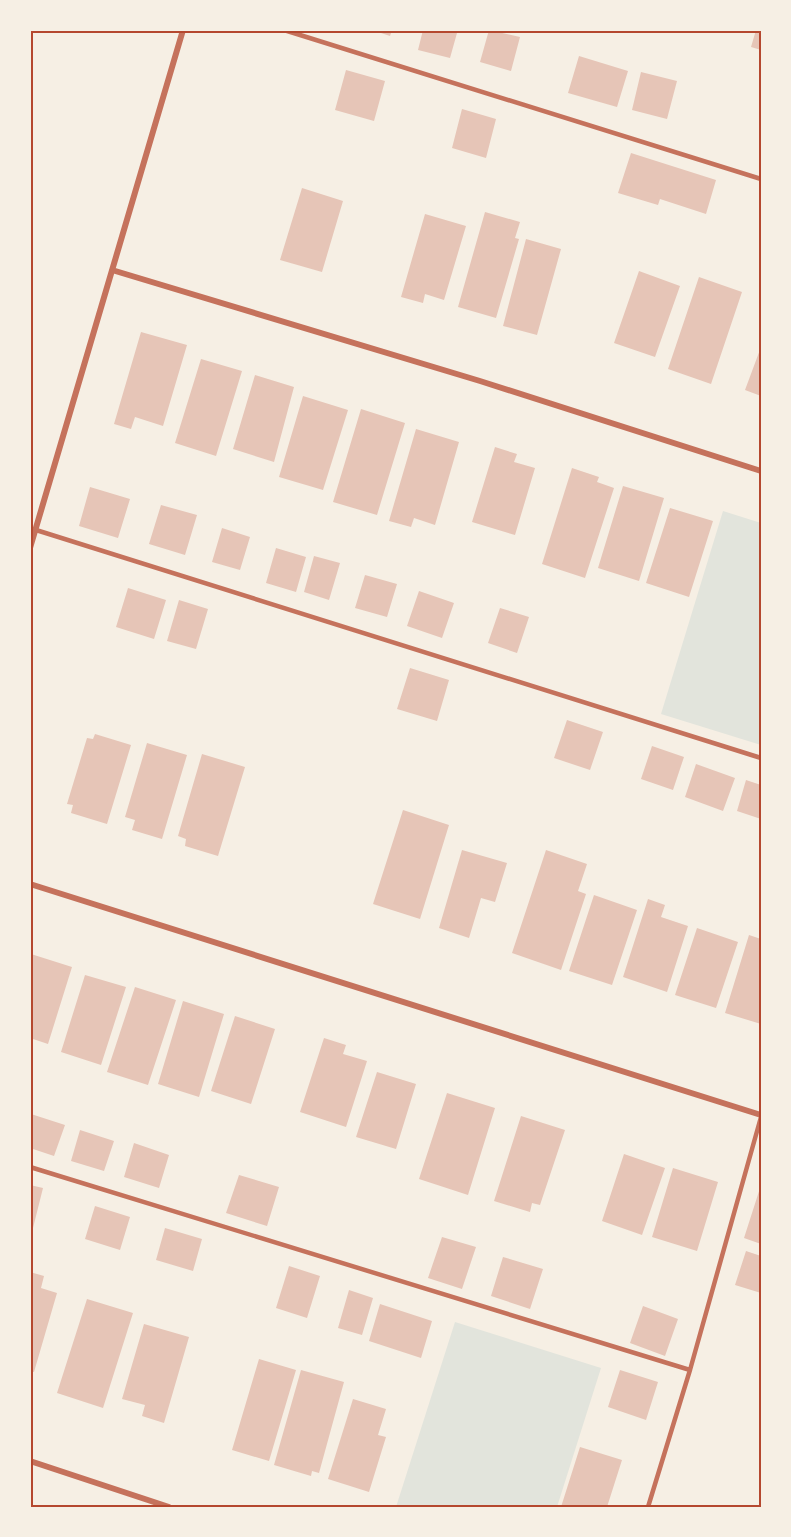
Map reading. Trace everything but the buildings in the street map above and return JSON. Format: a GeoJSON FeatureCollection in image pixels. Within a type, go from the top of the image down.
{"type":"FeatureCollection","features":[{"type":"Feature","properties":{"kind":"street"},"geometry":{"type":"LineString","coordinates":[[30,548],[183,30]]}},
{"type":"Feature","properties":{"kind":"street"},"geometry":{"type":"LineString","coordinates":[[112,270],[480,381],[761,471]]}},
{"type":"Feature","properties":{"kind":"street"},"geometry":{"type":"LineString","coordinates":[[30,884],[761,1116]]}},
{"type":"Feature","properties":{"kind":"street"},"geometry":{"type":"LineString","coordinates":[[30,1461],[157,1505],[169,1507]]}},
{"type":"Feature","properties":{"kind":"lane"},"geometry":{"type":"LineString","coordinates":[[284,30],[761,179]]}},
{"type":"Feature","properties":{"kind":"lane"},"geometry":{"type":"LineString","coordinates":[[36,530],[761,758]]}},
{"type":"Feature","properties":{"kind":"lane"},"geometry":{"type":"LineString","coordinates":[[648,1507],[690,1370],[761,1116]]}},
{"type":"Feature","properties":{"kind":"lane"},"geometry":{"type":"LineString","coordinates":[[30,1167],[690,1370]]}},
{"type":"Feature","properties":{"kind":"shaded area"},"geometry":{"type":"Polygon","coordinates":[[[723,511],[761,523],[761,745],[661,714],[723,511]]]}},
{"type":"Feature","properties":{"kind":"shaded area"},"geometry":{"type":"Polygon","coordinates":[[[455,1322],[601,1368],[557,1507],[396,1507],[455,1322]]]}}]}
